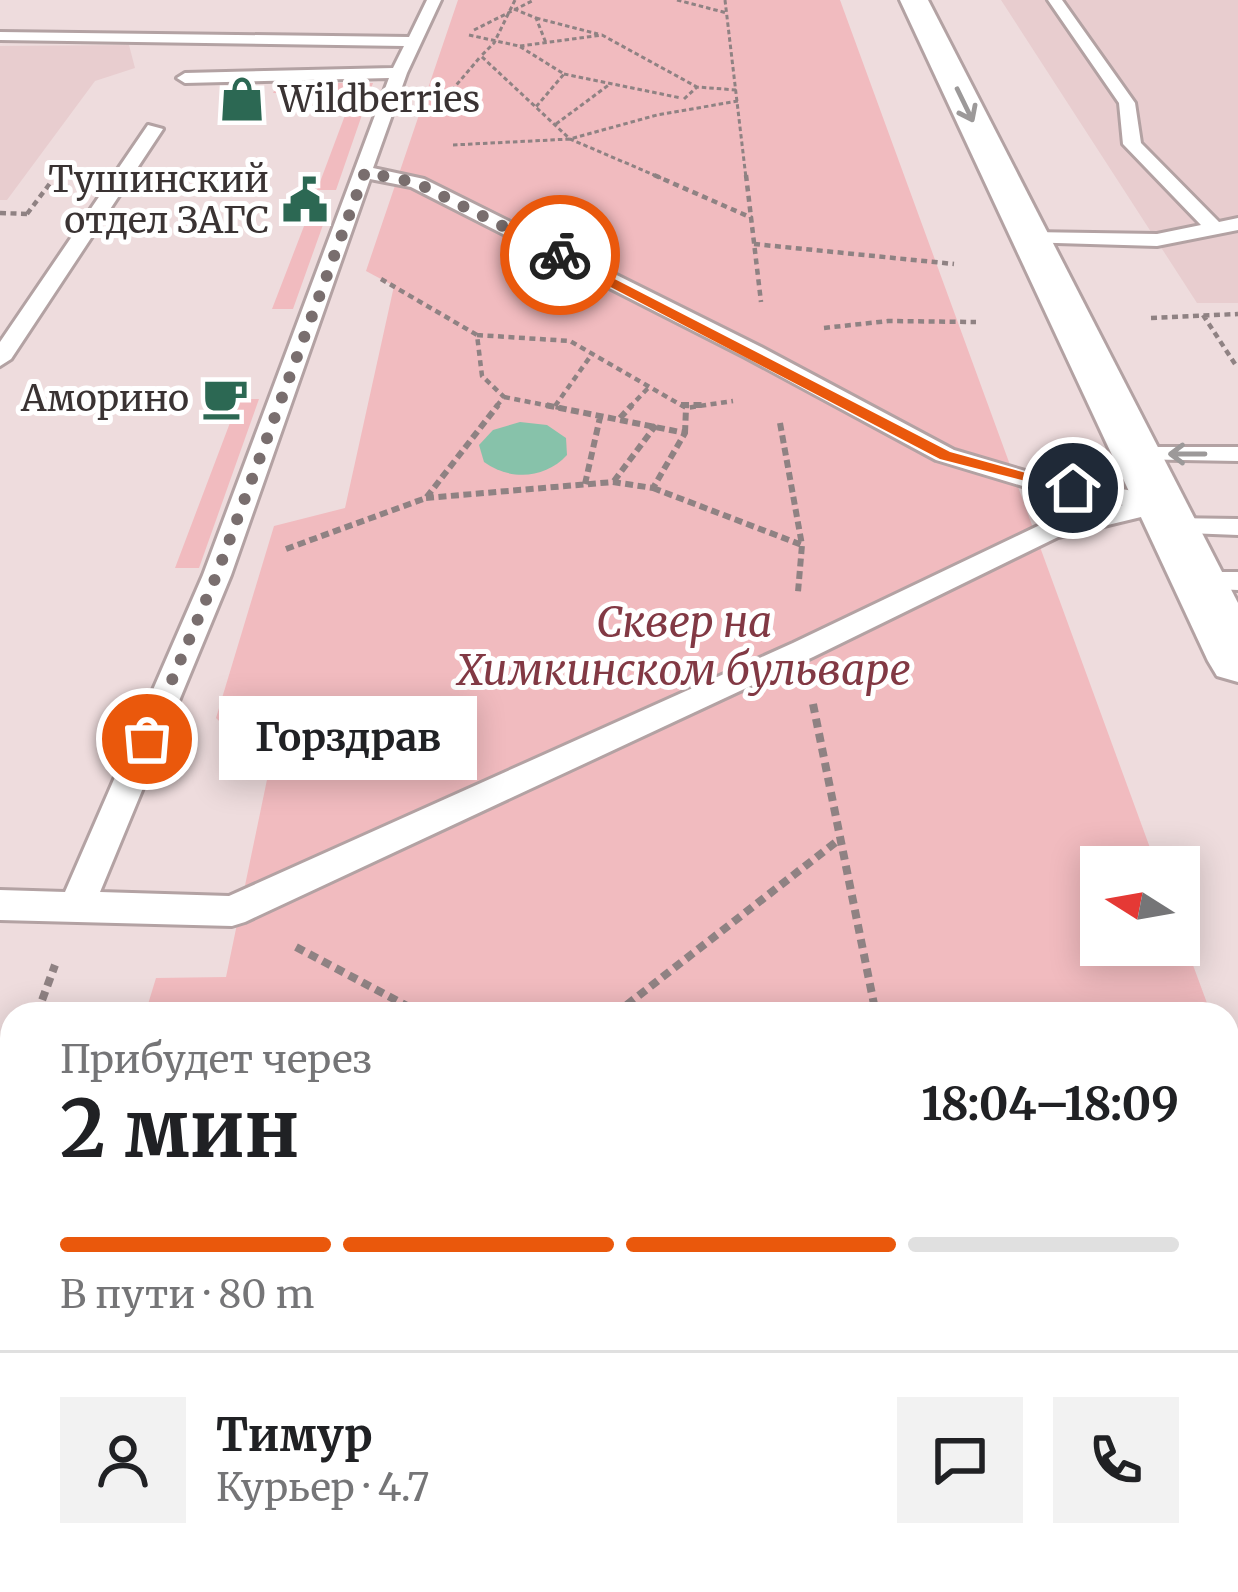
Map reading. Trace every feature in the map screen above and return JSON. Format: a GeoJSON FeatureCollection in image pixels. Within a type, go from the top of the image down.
{"type":"FeatureCollection","features":[{"type":"Feature","properties":{"kind":"main road"},"geometry":{"type":"LineString","coordinates":[[914,0],[1166,515],[1218,581],[1238,661]]}},
{"type":"Feature","properties":{"kind":"lane"},"geometry":{"type":"LineString","coordinates":[[76,904],[217,574],[400,73],[434,0]]}},
{"type":"Feature","properties":{"kind":"lane"},"geometry":{"type":"LineString","coordinates":[[1055,0],[1127,103],[1132,144],[1214,228]]}},
{"type":"Feature","properties":{"kind":"lane"},"geometry":{"type":"LineString","coordinates":[[0,36],[413,42]]}},
{"type":"Feature","properties":{"kind":"lane"},"geometry":{"type":"LineString","coordinates":[[185,78],[400,73]]}},
{"type":"Feature","properties":{"kind":"lane"},"geometry":{"type":"LineString","coordinates":[[0,358],[154,129]]}},
{"type":"Feature","properties":{"kind":"lane"},"geometry":{"type":"LineString","coordinates":[[365,172],[417,183],[754,352],[945,455],[1166,515],[1238,527]]}},
{"type":"Feature","properties":{"kind":"lane"},"geometry":{"type":"LineString","coordinates":[[1030,238],[1157,240],[1238,224]]}},
{"type":"Feature","properties":{"kind":"lane"},"geometry":{"type":"LineString","coordinates":[[1136,454],[1238,454]]}},
{"type":"Feature","properties":{"kind":"lane"},"geometry":{"type":"LineString","coordinates":[[0,905],[232,911],[802,650],[1048,531],[1166,515]]}},
{"type":"Feature","properties":{"kind":"path"},"geometry":{"type":"LineString","coordinates":[[440,103],[494,43],[515,0]]}},
{"type":"Feature","properties":{"kind":"path"},"geometry":{"type":"LineString","coordinates":[[534,0],[467,33],[518,46],[602,35]]}},
{"type":"Feature","properties":{"kind":"path"},"geometry":{"type":"LineString","coordinates":[[677,0],[727,14]]}},
{"type":"Feature","properties":{"kind":"path"},"geometry":{"type":"LineString","coordinates":[[725,0],[764,319]]}},
{"type":"Feature","properties":{"kind":"path"},"geometry":{"type":"LineString","coordinates":[[514,9],[602,35],[697,87],[736,90]]}},
{"type":"Feature","properties":{"kind":"path"},"geometry":{"type":"LineString","coordinates":[[536,18],[546,43]]}},
{"type":"Feature","properties":{"kind":"path"},"geometry":{"type":"LineString","coordinates":[[518,46],[564,74],[681,98],[694,107]]}},
{"type":"Feature","properties":{"kind":"path"},"geometry":{"type":"LineString","coordinates":[[481,56],[570,139],[752,218]]}},
{"type":"Feature","properties":{"kind":"path"},"geometry":{"type":"LineString","coordinates":[[535,108],[564,74]]}},
{"type":"Feature","properties":{"kind":"path"},"geometry":{"type":"LineString","coordinates":[[556,124],[610,84]]}},
{"type":"Feature","properties":{"kind":"path"},"geometry":{"type":"LineString","coordinates":[[681,98],[697,87]]}},
{"type":"Feature","properties":{"kind":"path"},"geometry":{"type":"LineString","coordinates":[[441,146],[570,139],[694,107],[738,101]]}},
{"type":"Feature","properties":{"kind":"path"},"geometry":{"type":"LineString","coordinates":[[0,213],[23,214]]}},
{"type":"Feature","properties":{"kind":"path"},"geometry":{"type":"LineString","coordinates":[[754,244],[954,263]]}},
{"type":"Feature","properties":{"kind":"path"},"geometry":{"type":"LineString","coordinates":[[328,266],[358,266],[478,335],[570,341],[686,408],[686,433],[653,488]]}},
{"type":"Feature","properties":{"kind":"path"},"geometry":{"type":"LineString","coordinates":[[1202,314],[1237,367]]}},
{"type":"Feature","properties":{"kind":"path"},"geometry":{"type":"LineString","coordinates":[[1151,318],[1238,314]]}},
{"type":"Feature","properties":{"kind":"path"},"geometry":{"type":"LineString","coordinates":[[818,327],[976,322]]}},
{"type":"Feature","properties":{"kind":"path"},"geometry":{"type":"LineString","coordinates":[[478,335],[482,376],[504,397],[686,433]]}},
{"type":"Feature","properties":{"kind":"path"},"geometry":{"type":"LineString","coordinates":[[555,406],[592,354]]}},
{"type":"Feature","properties":{"kind":"path"},"geometry":{"type":"LineString","coordinates":[[620,418],[650,388]]}},
{"type":"Feature","properties":{"kind":"path"},"geometry":{"type":"LineString","coordinates":[[426,498],[504,397]]}},
{"type":"Feature","properties":{"kind":"path"},"geometry":{"type":"LineString","coordinates":[[585,484],[601,413]]}},
{"type":"Feature","properties":{"kind":"path"},"geometry":{"type":"LineString","coordinates":[[779,416],[802,545],[798,604]]}},
{"type":"Feature","properties":{"kind":"path"},"geometry":{"type":"LineString","coordinates":[[613,482],[656,425]]}},
{"type":"Feature","properties":{"kind":"path"},"geometry":{"type":"LineString","coordinates":[[217,574],[426,498],[613,482],[653,488],[802,545]]}},
{"type":"Feature","properties":{"kind":"path"},"geometry":{"type":"LineString","coordinates":[[809,685],[873,1002]]}},
{"type":"Feature","properties":{"kind":"path"},"geometry":{"type":"LineString","coordinates":[[630,1002],[837,841]]}},
{"type":"Feature","properties":{"kind":"path"},"geometry":{"type":"LineString","coordinates":[[232,911],[387,1002]]}},
{"type":"Feature","properties":{"kind":"shaded area"},"geometry":{"type":"Polygon","coordinates":[[[1001,0],[1238,0],[1238,303],[1197,303],[1001,0]]]}},
{"type":"Feature","properties":{"kind":"shaded area"},"geometry":{"type":"Polygon","coordinates":[[[129,45],[135,68],[95,81],[7,200],[0,200],[0,46],[129,45]]]}},
{"type":"Feature","properties":{"kind":"shaded area"},"geometry":{"type":"Polygon","coordinates":[[[520,422],[547,425],[566,438],[567,455],[548,469],[527,475],[484,462],[479,445],[493,430],[520,422]]]}},
{"type":"Feature","properties":{"kind":"green space","name":"Сквер на Химкинском бульваре"},"geometry":{"type":"Polygon","coordinates":[[[458,0],[840,0],[1149,846],[1080,846],[1080,966],[1193,966],[1207,1002],[149,1002],[156,978],[226,977],[269,770],[216,718],[274,526],[345,508],[394,286],[366,271],[458,0]]]}},
{"type":"Feature","properties":{"kind":"green space"},"geometry":{"type":"Polygon","coordinates":[[[278,83],[373,83],[336,190],[317,190],[353,94],[273,93],[278,83]]]}},
{"type":"Feature","properties":{"kind":"green space"},"geometry":{"type":"Polygon","coordinates":[[[311,208],[329,208],[293,309],[272,309],[311,208]]]}},
{"type":"Feature","properties":{"kind":"green space"},"geometry":{"type":"Polygon","coordinates":[[[239,399],[259,399],[199,568],[175,568],[239,399]]]}},
{"type":"Feature","properties":{"kind":"way so far"},"geometry":{"type":"LineString","coordinates":[[147,739],[217,574],[365,172],[417,183],[560,255]]}},
{"type":"Feature","properties":{"kind":"place","name":"Wildberries"},"geometry":{"type":"Point","coordinates":[242,99]}},
{"type":"Feature","properties":{"kind":"place","name":"Тушинский отдел ЗАГС"},"geometry":{"type":"Point","coordinates":[305,200]}},
{"type":"Feature","properties":{"kind":"place","name":"Аморино"},"geometry":{"type":"Point","coordinates":[225,398]}},
{"type":"Feature","properties":{"kind":"place","name":"Горздрав"},"geometry":{"type":"Point","coordinates":[147,739]}},
{"type":"Feature","properties":{"kind":"route"},"geometry":{"type":"LineString","coordinates":[[560,255],[945,455],[1073,488]]}}]}
